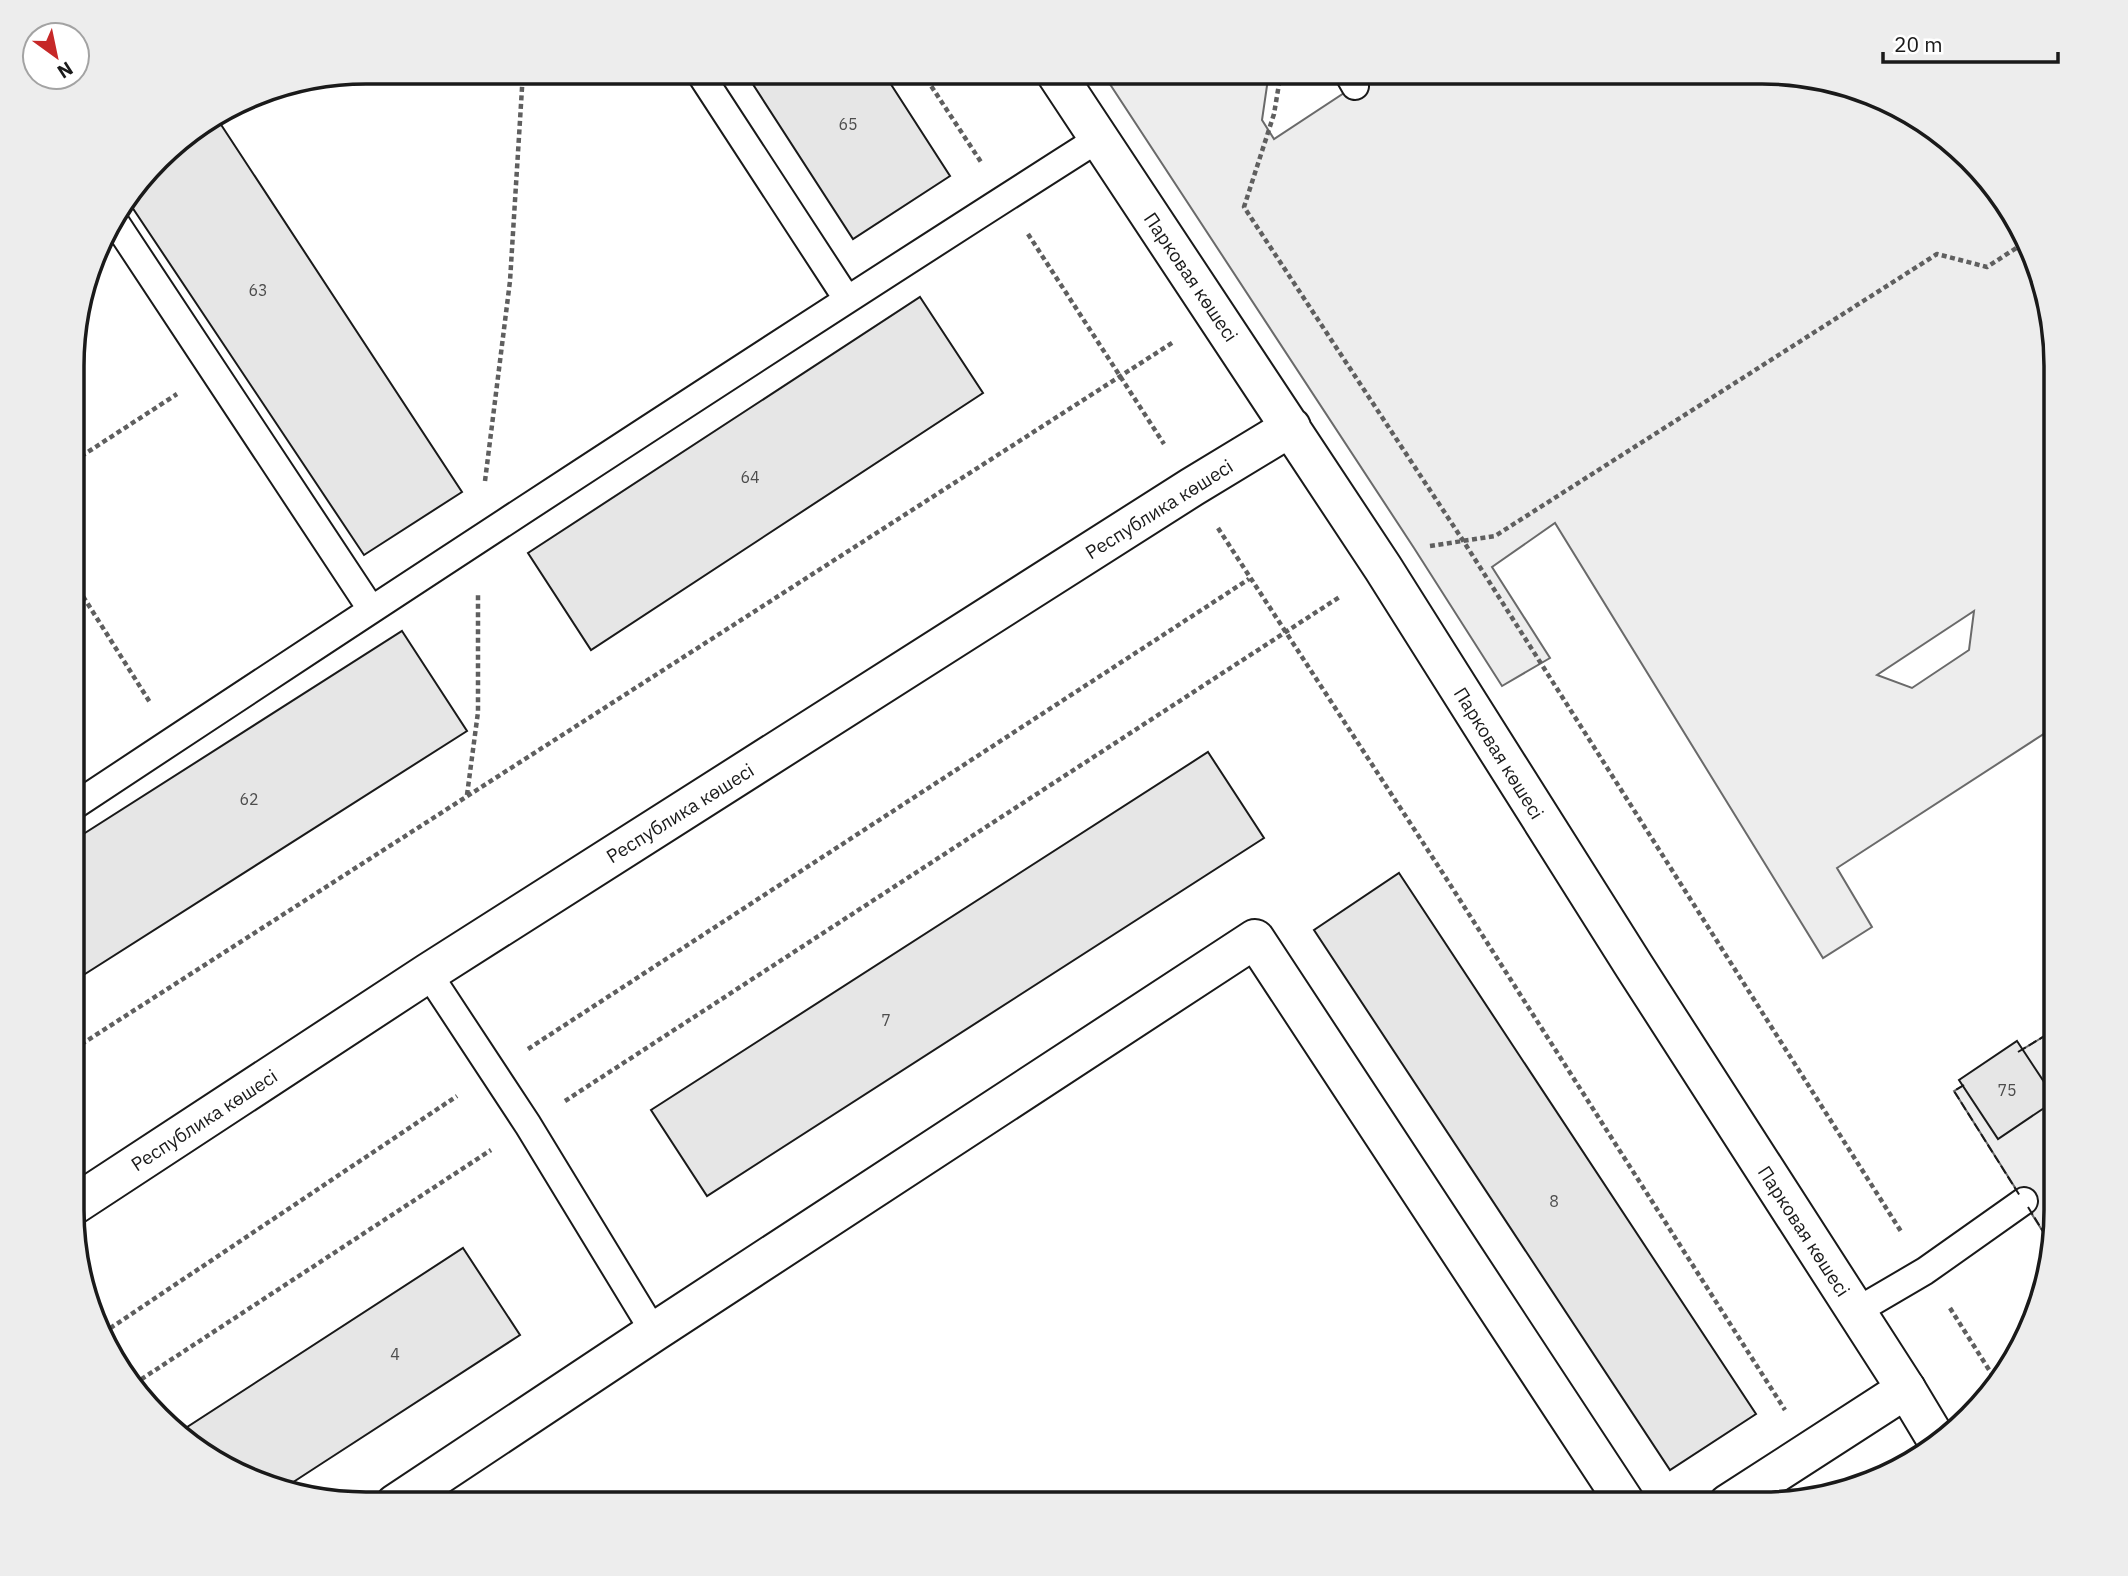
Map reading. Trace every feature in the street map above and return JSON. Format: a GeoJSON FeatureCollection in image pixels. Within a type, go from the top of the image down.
{"type":"FeatureCollection","features":[{"type":"Feature","properties":{"kind":"street","name":"Парковая көшесі"},"geometry":{"type":"LineString","coordinates":[[1063,84],[1390,580],[1933,1435]]}},
{"type":"Feature","properties":{"kind":"street","name":"Республика көшесі"},"geometry":{"type":"LineString","coordinates":[[84,1198],[428,973],[1290,427]]}},
{"type":"Feature","properties":{"kind":"street"},"geometry":{"type":"LineString","coordinates":[[412,1492],[1255,939],[1618,1492]]}},
{"type":"Feature","properties":{"kind":"street"},"geometry":{"type":"LineString","coordinates":[[1746,1492],[1906,1389]]}},
{"type":"Feature","properties":{"kind":"lane"},"geometry":{"type":"LineString","coordinates":[[707,84],[847,299]]}},
{"type":"Feature","properties":{"kind":"lane"},"geometry":{"type":"LineString","coordinates":[[84,799],[370,609],[1098,139]]}},
{"type":"Feature","properties":{"kind":"lane"},"geometry":{"type":"LineString","coordinates":[[120,229],[370,609]]}},
{"type":"Feature","properties":{"kind":"lane"},"geometry":{"type":"LineString","coordinates":[[428,973],[528,1125],[654,1332]]}},
{"type":"Feature","properties":{"kind":"lane"},"geometry":{"type":"LineString","coordinates":[[1855,1312],[1925,1271],[2024,1201]]}},
{"type":"Feature","properties":{"kind":"path"},"geometry":{"type":"LineString","coordinates":[[467,796],[478,712],[478,539],[510,281],[522,84]]}},
{"type":"Feature","properties":{"kind":"path"},"geometry":{"type":"LineString","coordinates":[[1279,84],[1274,114],[1244,206],[1464,542],[1992,1374]]}},
{"type":"Feature","properties":{"kind":"path"},"geometry":{"type":"LineString","coordinates":[[1427,546],[1495,536],[1937,254],[1987,268],[2018,248]]}},
{"type":"Feature","properties":{"kind":"path"},"geometry":{"type":"LineString","coordinates":[[84,454],[213,370]]}},
{"type":"Feature","properties":{"kind":"path"},"geometry":{"type":"LineString","coordinates":[[84,1043],[1119,376]]}},
{"type":"Feature","properties":{"kind":"path"},"geometry":{"type":"LineString","coordinates":[[110,1328],[493,1072],[1249,579]]}},
{"type":"Feature","properties":{"kind":"path"},"geometry":{"type":"LineString","coordinates":[[84,598],[174,740]]}},
{"type":"Feature","properties":{"kind":"path"},"geometry":{"type":"LineString","coordinates":[[140,1380],[1284,633],[1444,876],[1811,1450]]}},
{"type":"Feature","properties":{"kind":"shaded area"},"geometry":{"type":"Polygon","coordinates":[[[1110,84],[1267,84],[1262,120],[1274,139],[1358,84],[1799,86],[1870,105],[1919,131],[1962,166],[1997,209],[2023,258],[2042,329],[2044,734],[1837,868],[1872,927],[1823,958],[1555,523],[1492,567],[1550,658],[1502,686],[1110,84]],[[1974,611],[1877,675],[1912,688],[1969,650],[1974,611]]]}},
{"type":"Feature","properties":{"kind":"shaded area"},"geometry":{"type":"Polygon","coordinates":[[[2044,1036],[2043,1232],[1954,1091],[2044,1036]]]}},
{"type":"Feature","properties":{"kind":"building"},"geometry":{"type":"Polygon","coordinates":[[[753,84],[891,84],[950,176],[853,239],[753,84]]]}},
{"type":"Feature","properties":{"kind":"building"},"geometry":{"type":"Polygon","coordinates":[[[221,124],[462,492],[364,555],[132,207],[166,166],[194,142],[221,124]]]}},
{"type":"Feature","properties":{"kind":"building"},"geometry":{"type":"Polygon","coordinates":[[[920,297],[983,393],[591,650],[528,553],[920,297]]]}},
{"type":"Feature","properties":{"kind":"building"},"geometry":{"type":"Polygon","coordinates":[[[402,631],[467,731],[84,975],[84,834],[402,631]]]}},
{"type":"Feature","properties":{"kind":"building"},"geometry":{"type":"Polygon","coordinates":[[[1208,752],[1264,838],[707,1196],[651,1110],[1208,752]]]}},
{"type":"Feature","properties":{"kind":"building"},"geometry":{"type":"Polygon","coordinates":[[[1399,873],[1756,1414],[1670,1470],[1314,930],[1399,873]]]}},
{"type":"Feature","properties":{"kind":"building"},"geometry":{"type":"Polygon","coordinates":[[[2017,1041],[2044,1082],[2044,1108],[1998,1139],[1959,1080],[2017,1041]]]}},
{"type":"Feature","properties":{"kind":"building"},"geometry":{"type":"Polygon","coordinates":[[[463,1248],[520,1335],[293,1482],[241,1463],[209,1445],[186,1428],[463,1248]]]}},
{"type":"Feature","properties":{"kind":"fence"},"geometry":{"type":"LineString","coordinates":[[2018,1052],[2044,1036]]}},
{"type":"Feature","properties":{"kind":"fence"},"geometry":{"type":"LineString","coordinates":[[1964,1085],[1954,1091],[2020,1196]]}},
{"type":"Feature","properties":{"kind":"fence"},"geometry":{"type":"LineString","coordinates":[[2028,1207],[2043,1231]]}}]}
